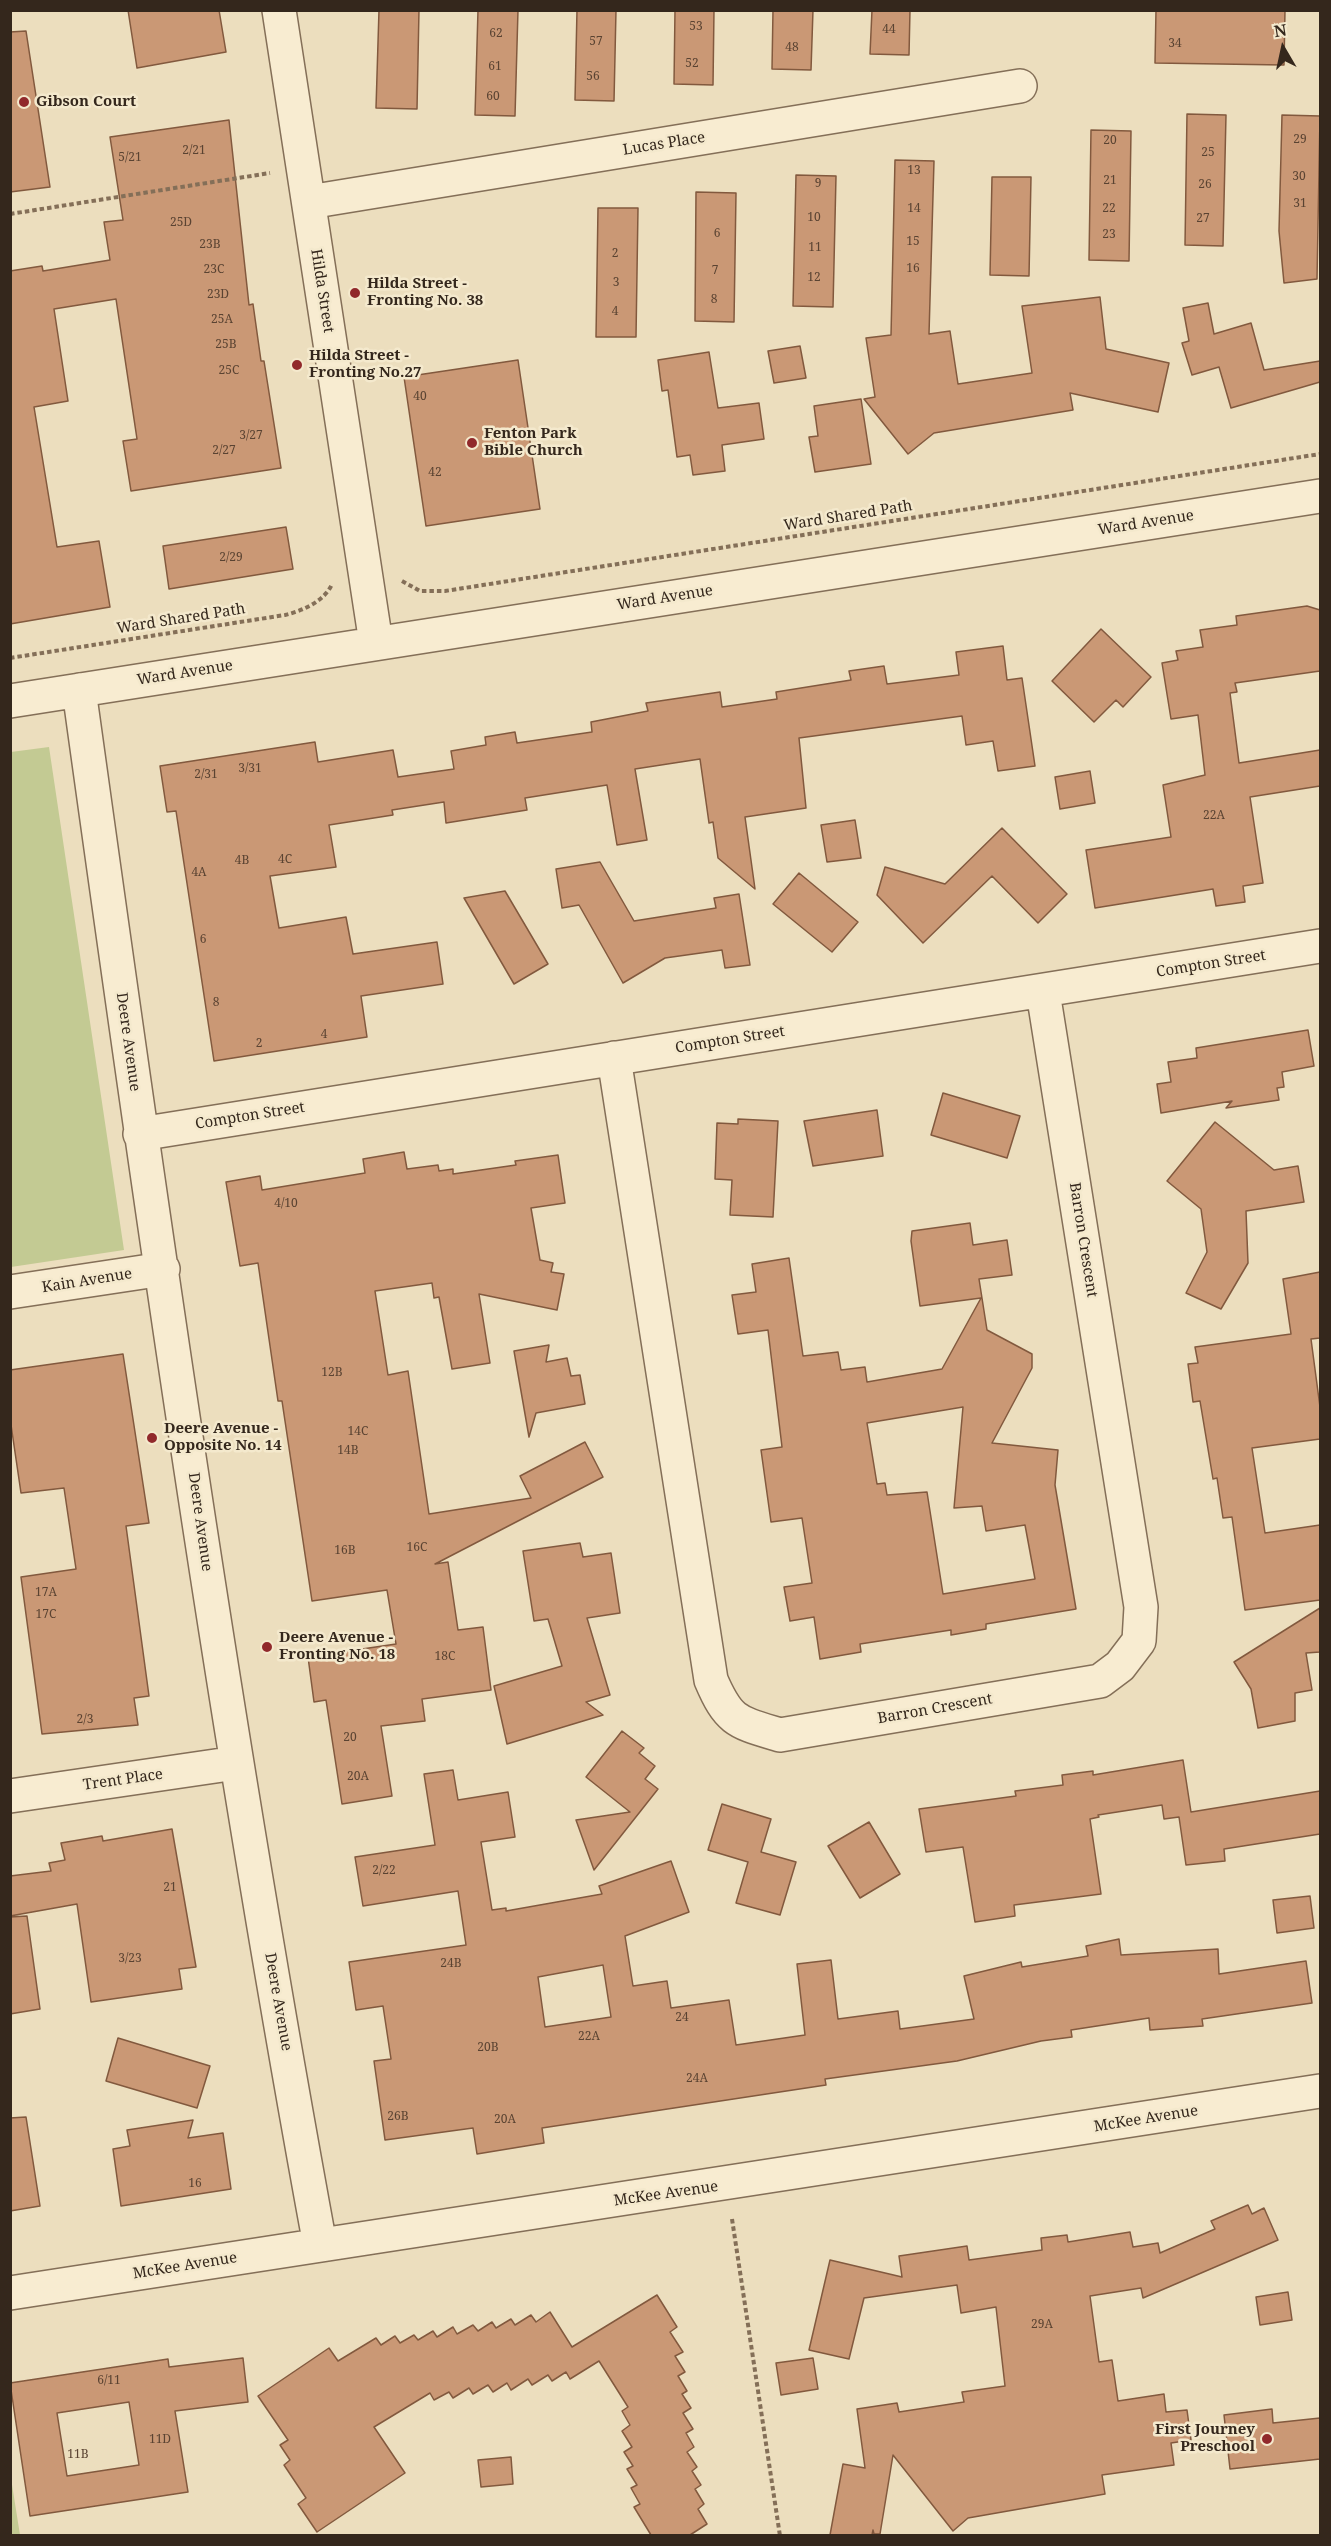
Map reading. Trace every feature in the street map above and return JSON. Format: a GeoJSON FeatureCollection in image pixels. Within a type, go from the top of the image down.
{"type":"FeatureCollection","features":[{"type":"Feature","properties":{"kind":"street","name":"Hilda Street"},"geometry":{"type":"LineString","coordinates":[[279,10],[376,643]]}},
{"type":"Feature","properties":{"kind":"street","name":"Lucas Place"},"geometry":{"type":"LineString","coordinates":[[309,202],[1020,86]]}},
{"type":"Feature","properties":{"kind":"street","name":"Ward Avenue"},"geometry":{"type":"LineString","coordinates":[[10,701],[1320,496]]}},
{"type":"Feature","properties":{"kind":"street","name":"Deere Avenue"},"geometry":{"type":"LineString","coordinates":[[79,690],[141,1134],[236,1763],[321,2245]]}},
{"type":"Feature","properties":{"kind":"street","name":"Compton Street"},"geometry":{"type":"LineString","coordinates":[[141,1134],[1043,992],[1320,946]]}},
{"type":"Feature","properties":{"kind":"street","name":"Barron Crescent"},"geometry":{"type":"LineString","coordinates":[[614,1058],[711,1680],[723,1708],[746,1725],[780,1735],[1100,1681],[1120,1666],[1139,1641],[1142,1607],[1043,992]]}},
{"type":"Feature","properties":{"kind":"street","name":"Kain Avenue"},"geometry":{"type":"LineString","coordinates":[[10,1292],[163,1269]]}},
{"type":"Feature","properties":{"kind":"street","name":"Trent Place"},"geometry":{"type":"LineString","coordinates":[[10,1796],[236,1763]]}},
{"type":"Feature","properties":{"kind":"street","name":"McKee Avenue"},"geometry":{"type":"LineString","coordinates":[[10,2294],[1320,2091]]}},
{"type":"Feature","properties":{"kind":"path"},"geometry":{"type":"LineString","coordinates":[[10,214],[303,168]]}},
{"type":"Feature","properties":{"kind":"path","name":"Ward Shared Path"},"geometry":{"type":"LineString","coordinates":[[395,572],[401,580],[420,591],[445,591],[1320,454]]}},
{"type":"Feature","properties":{"kind":"path","name":"Ward Shared Path"},"geometry":{"type":"LineString","coordinates":[[10,658],[285,615],[301,611],[313,603],[331,588],[333,581]]}},
{"type":"Feature","properties":{"kind":"path"},"geometry":{"type":"LineString","coordinates":[[732,2219],[780,2535]]}},
{"type":"Feature","properties":{"kind":"green space"},"geometry":{"type":"Polygon","coordinates":[[[49,747],[124,1250],[11,1267],[11,752],[49,747]]]}},
{"type":"Feature","properties":{"kind":"green space"},"geometry":{"type":"Polygon","coordinates":[[[10,2472],[20,2535],[11,2535],[10,2472]]]}},
{"type":"Feature","properties":{"kind":"building"},"geometry":{"type":"Polygon","coordinates":[[[128,10],[219,10],[226,52],[137,68],[128,10]]]}},
{"type":"Feature","properties":{"kind":"building"},"geometry":{"type":"Polygon","coordinates":[[[379,10],[419,10],[417,109],[376,108],[379,10]]]}},
{"type":"Feature","properties":{"kind":"building"},"geometry":{"type":"Polygon","coordinates":[[[478,10],[518,10],[515,116],[475,115],[478,10]]]}},
{"type":"Feature","properties":{"kind":"building"},"geometry":{"type":"Polygon","coordinates":[[[577,10],[616,10],[614,101],[575,100],[577,10]]]}},
{"type":"Feature","properties":{"kind":"building"},"geometry":{"type":"Polygon","coordinates":[[[675,10],[714,10],[713,85],[674,84],[675,10]]]}},
{"type":"Feature","properties":{"kind":"building"},"geometry":{"type":"Polygon","coordinates":[[[773,10],[813,10],[811,70],[772,69],[773,10]]]}},
{"type":"Feature","properties":{"kind":"building"},"geometry":{"type":"Polygon","coordinates":[[[872,10],[910,10],[909,55],[870,54],[872,10]]]}},
{"type":"Feature","properties":{"kind":"building"},"geometry":{"type":"Polygon","coordinates":[[[1156,10],[1285,10],[1284,65],[1155,63],[1156,10]]]}},
{"type":"Feature","properties":{"kind":"building","name":"Gibson Court"},"geometry":{"type":"Polygon","coordinates":[[[26,31],[50,187],[10,192],[10,32],[26,31]]]}},
{"type":"Feature","properties":{"kind":"building"},"geometry":{"type":"Polygon","coordinates":[[[1187,114],[1226,115],[1223,246],[1185,245],[1187,114]]]}},
{"type":"Feature","properties":{"kind":"building"},"geometry":{"type":"Polygon","coordinates":[[[1282,115],[1320,116],[1317,279],[1284,283],[1279,231],[1282,115]]]}},
{"type":"Feature","properties":{"kind":"building"},"geometry":{"type":"Polygon","coordinates":[[[229,120],[249,305],[253,304],[281,468],[131,491],[123,441],[137,439],[116,299],[54,309],[68,401],[34,407],[57,547],[99,541],[110,607],[10,624],[10,271],[42,266],[43,271],[110,260],[104,222],[123,220],[110,137],[229,120]]]}},
{"type":"Feature","properties":{"kind":"building"},"geometry":{"type":"Polygon","coordinates":[[[1091,130],[1131,131],[1129,261],[1089,260],[1091,130]]]}},
{"type":"Feature","properties":{"kind":"building"},"geometry":{"type":"Polygon","coordinates":[[[895,160],[934,161],[929,334],[950,331],[958,384],[1032,373],[1022,306],[1100,297],[1106,349],[1169,363],[1158,412],[1070,393],[1073,410],[934,433],[908,454],[864,399],[875,397],[866,338],[891,335],[895,160]]]}},
{"type":"Feature","properties":{"kind":"building"},"geometry":{"type":"Polygon","coordinates":[[[796,175],[836,176],[833,307],[793,306],[796,175]]]}},
{"type":"Feature","properties":{"kind":"building"},"geometry":{"type":"Polygon","coordinates":[[[992,177],[1031,177],[1029,276],[990,275],[992,177]]]}},
{"type":"Feature","properties":{"kind":"building"},"geometry":{"type":"Polygon","coordinates":[[[696,192],[736,193],[734,322],[695,321],[696,192]]]}},
{"type":"Feature","properties":{"kind":"building"},"geometry":{"type":"Polygon","coordinates":[[[598,208],[638,208],[636,337],[596,337],[598,208]]]}},
{"type":"Feature","properties":{"kind":"building"},"geometry":{"type":"Polygon","coordinates":[[[1208,303],[1214,334],[1251,323],[1264,370],[1320,361],[1320,382],[1231,408],[1219,367],[1192,375],[1182,343],[1189,341],[1183,308],[1208,303]]]}},
{"type":"Feature","properties":{"kind":"building"},"geometry":{"type":"Polygon","coordinates":[[[800,346],[806,378],[774,383],[768,351],[800,346]]]}},
{"type":"Feature","properties":{"kind":"building"},"geometry":{"type":"Polygon","coordinates":[[[709,352],[718,408],[759,403],[764,439],[722,445],[725,471],[693,475],[690,455],[677,457],[668,390],[662,391],[658,360],[709,352]]]}},
{"type":"Feature","properties":{"kind":"building","name":"Fenton Park Bible Church"},"geometry":{"type":"Polygon","coordinates":[[[518,360],[540,509],[426,526],[404,377],[518,360]]]}},
{"type":"Feature","properties":{"kind":"building"},"geometry":{"type":"Polygon","coordinates":[[[861,399],[871,464],[815,472],[809,437],[818,436],[814,406],[861,399]]]}},
{"type":"Feature","properties":{"kind":"building"},"geometry":{"type":"Polygon","coordinates":[[[286,527],[293,569],[169,589],[163,546],[286,527]]]}},
{"type":"Feature","properties":{"kind":"building"},"geometry":{"type":"Polygon","coordinates":[[[1307,606],[1320,610],[1320,671],[1235,683],[1237,692],[1230,693],[1239,763],[1320,750],[1320,786],[1250,797],[1263,883],[1243,886],[1245,902],[1216,906],[1213,889],[1095,908],[1086,850],[1171,837],[1163,785],[1205,775],[1198,715],[1171,719],[1162,663],[1178,660],[1176,651],[1203,647],[1200,630],[1237,625],[1236,616],[1307,606]]]}},
{"type":"Feature","properties":{"kind":"building"},"geometry":{"type":"Polygon","coordinates":[[[1101,629],[1151,677],[1123,707],[1116,700],[1094,722],[1052,681],[1101,629]]]}},
{"type":"Feature","properties":{"kind":"building"},"geometry":{"type":"Polygon","coordinates":[[[1003,646],[1007,680],[1022,678],[1035,766],[998,771],[993,741],[966,745],[962,716],[799,738],[806,808],[745,817],[755,889],[718,858],[713,822],[709,823],[700,759],[635,769],[647,840],[617,845],[607,785],[525,798],[527,810],[446,823],[444,802],[392,810],[393,815],[329,825],[336,867],[270,876],[279,928],[346,917],[353,954],[437,942],[443,984],[361,996],[367,1037],[214,1061],[176,811],[167,812],[160,766],[315,742],[318,762],[393,750],[398,777],[454,769],[451,751],[486,745],[485,737],[515,732],[517,743],[592,732],[591,722],[648,711],[646,703],[720,692],[722,707],[777,699],[776,692],[851,680],[849,671],[884,666],[887,684],[959,675],[956,652],[1003,646]]]}},
{"type":"Feature","properties":{"kind":"building"},"geometry":{"type":"Polygon","coordinates":[[[1090,771],[1095,803],[1060,809],[1055,777],[1090,771]]]}},
{"type":"Feature","properties":{"kind":"building"},"geometry":{"type":"Polygon","coordinates":[[[855,820],[861,858],[827,862],[821,825],[855,820]]]}},
{"type":"Feature","properties":{"kind":"building"},"geometry":{"type":"Polygon","coordinates":[[[1002,828],[1067,894],[1038,923],[992,876],[923,943],[877,895],[885,867],[945,884],[1002,828]]]}},
{"type":"Feature","properties":{"kind":"building"},"geometry":{"type":"Polygon","coordinates":[[[600,862],[634,921],[716,908],[714,898],[739,894],[750,965],[725,968],[722,950],[665,958],[623,983],[579,905],[562,908],[556,869],[600,862]]]}},
{"type":"Feature","properties":{"kind":"building"},"geometry":{"type":"Polygon","coordinates":[[[799,873],[858,922],[832,952],[773,904],[799,873]]]}},
{"type":"Feature","properties":{"kind":"building"},"geometry":{"type":"Polygon","coordinates":[[[505,891],[548,964],[514,984],[464,898],[505,891]]]}},
{"type":"Feature","properties":{"kind":"building"},"geometry":{"type":"Polygon","coordinates":[[[1308,1030],[1314,1066],[1282,1072],[1284,1087],[1277,1088],[1279,1100],[1226,1108],[1232,1101],[1161,1113],[1157,1084],[1171,1082],[1168,1062],[1197,1058],[1196,1048],[1308,1030]]]}},
{"type":"Feature","properties":{"kind":"building"},"geometry":{"type":"Polygon","coordinates":[[[943,1093],[1020,1116],[1007,1158],[931,1135],[943,1093]]]}},
{"type":"Feature","properties":{"kind":"building"},"geometry":{"type":"Polygon","coordinates":[[[877,1110],[883,1156],[813,1166],[804,1121],[877,1110]]]}},
{"type":"Feature","properties":{"kind":"building"},"geometry":{"type":"Polygon","coordinates":[[[738,1119],[778,1121],[773,1217],[730,1215],[732,1180],[715,1179],[717,1123],[738,1124],[738,1119]]]}},
{"type":"Feature","properties":{"kind":"building"},"geometry":{"type":"Polygon","coordinates":[[[1215,1122],[1274,1170],[1298,1166],[1304,1202],[1246,1211],[1248,1263],[1221,1309],[1186,1293],[1207,1252],[1201,1209],[1167,1181],[1215,1122]]]}},
{"type":"Feature","properties":{"kind":"building"},"geometry":{"type":"Polygon","coordinates":[[[404,1152],[407,1169],[438,1165],[439,1171],[453,1169],[453,1174],[516,1165],[515,1161],[558,1155],[565,1203],[531,1208],[540,1260],[553,1263],[551,1272],[564,1274],[557,1310],[479,1294],[490,1363],[452,1369],[439,1297],[434,1298],[432,1283],[375,1291],[388,1375],[408,1371],[429,1514],[531,1498],[520,1476],[585,1442],[603,1477],[435,1564],[448,1562],[458,1630],[483,1627],[491,1690],[422,1699],[425,1721],[381,1726],[392,1796],[342,1804],[326,1700],[314,1702],[308,1657],[396,1644],[387,1590],[312,1601],[282,1401],[278,1401],[258,1263],[240,1266],[226,1182],[260,1176],[262,1190],[365,1173],[363,1159],[404,1152]]]}},
{"type":"Feature","properties":{"kind":"building"},"geometry":{"type":"Polygon","coordinates":[[[970,1223],[973,1245],[1007,1240],[1012,1275],[979,1279],[987,1330],[1032,1354],[1032,1368],[992,1443],[1058,1450],[1055,1485],[1076,1609],[986,1624],[986,1629],[951,1635],[951,1630],[860,1644],[861,1652],[820,1659],[814,1617],[790,1621],[784,1587],[812,1583],[802,1518],[771,1522],[761,1450],[782,1447],[768,1330],[738,1334],[732,1295],[756,1292],[752,1264],[789,1258],[803,1356],[838,1352],[841,1370],[865,1367],[867,1382],[942,1369],[981,1298],[920,1306],[911,1241],[912,1231],[970,1223]],[[963,1407],[867,1423],[877,1484],[885,1483],[887,1495],[927,1492],[943,1594],[1035,1579],[1025,1525],[986,1531],[982,1506],[954,1508],[963,1407]]]}},
{"type":"Feature","properties":{"kind":"building"},"geometry":{"type":"Polygon","coordinates":[[[1320,1272],[1320,1338],[1311,1339],[1320,1407],[1320,1439],[1252,1448],[1265,1533],[1320,1525],[1320,1600],[1245,1610],[1232,1517],[1223,1518],[1217,1478],[1213,1479],[1200,1401],[1193,1402],[1188,1364],[1198,1363],[1195,1347],[1291,1334],[1283,1279],[1320,1272]]]}},
{"type":"Feature","properties":{"kind":"building"},"geometry":{"type":"Polygon","coordinates":[[[549,1345],[546,1362],[567,1358],[571,1376],[580,1375],[585,1404],[536,1413],[529,1437],[514,1351],[549,1345]]]}},
{"type":"Feature","properties":{"kind":"building"},"geometry":{"type":"Polygon","coordinates":[[[123,1354],[149,1523],[126,1526],[149,1696],[134,1698],[138,1725],[42,1734],[21,1577],[76,1569],[64,1488],[21,1493],[10,1418],[10,1370],[123,1354]]]}},
{"type":"Feature","properties":{"kind":"building"},"geometry":{"type":"Polygon","coordinates":[[[580,1543],[583,1557],[611,1553],[620,1613],[587,1618],[610,1695],[586,1702],[603,1715],[507,1744],[494,1686],[562,1666],[548,1619],[534,1621],[523,1551],[580,1543]]]}},
{"type":"Feature","properties":{"kind":"building"},"geometry":{"type":"Polygon","coordinates":[[[1320,1608],[1320,1652],[1306,1653],[1312,1690],[1295,1693],[1295,1721],[1258,1728],[1251,1689],[1234,1662],[1320,1608]]]}},
{"type":"Feature","properties":{"kind":"building"},"geometry":{"type":"Polygon","coordinates":[[[622,1731],[644,1748],[639,1753],[655,1766],[645,1779],[658,1789],[594,1870],[576,1820],[630,1812],[586,1777],[622,1731]]]}},
{"type":"Feature","properties":{"kind":"building"},"geometry":{"type":"Polygon","coordinates":[[[1183,1760],[1191,1812],[1320,1791],[1320,1834],[1224,1849],[1225,1861],[1186,1865],[1179,1817],[1164,1819],[1162,1805],[1098,1815],[1099,1817],[1090,1819],[1101,1894],[1014,1905],[1015,1916],[975,1922],[963,1847],[926,1852],[919,1809],[1016,1796],[1015,1791],[1063,1785],[1062,1775],[1093,1771],[1093,1775],[1183,1760]]]}},
{"type":"Feature","properties":{"kind":"building"},"geometry":{"type":"Polygon","coordinates":[[[453,1770],[458,1800],[508,1792],[515,1837],[481,1842],[492,1910],[506,1908],[506,1911],[602,1894],[599,1886],[671,1861],[689,1912],[625,1936],[633,1986],[667,1981],[671,2008],[729,2000],[736,2045],[805,2035],[797,1964],[831,1960],[838,2019],[898,2011],[900,2029],[974,2019],[964,1976],[1021,1962],[1022,1967],[1088,1956],[1086,1946],[1119,1939],[1121,1955],[1218,1949],[1219,1974],[1306,1961],[1312,2003],[1202,2019],[1203,2026],[1150,2030],[1149,2018],[1071,2030],[1072,2037],[1041,2041],[957,2061],[825,2079],[826,2085],[542,2128],[544,2143],[477,2154],[473,2128],[385,2140],[374,2061],[391,2059],[383,2006],[356,2010],[349,1962],[466,1945],[458,1891],[363,1906],[355,1857],[435,1845],[424,1774],[453,1770]],[[603,1965],[538,1977],[545,2027],[611,2017],[603,1965]]]}},
{"type":"Feature","properties":{"kind":"building"},"geometry":{"type":"Polygon","coordinates":[[[722,1804],[771,1819],[761,1852],[796,1862],[780,1915],[736,1903],[748,1862],[708,1850],[722,1804]]]}},
{"type":"Feature","properties":{"kind":"building"},"geometry":{"type":"Polygon","coordinates":[[[869,1822],[900,1874],[860,1898],[828,1846],[869,1822]]]}},
{"type":"Feature","properties":{"kind":"building"},"geometry":{"type":"Polygon","coordinates":[[[172,1829],[196,1967],[179,1969],[182,1989],[91,2002],[77,1904],[10,1916],[10,1876],[51,1871],[49,1863],[65,1860],[61,1843],[102,1836],[103,1841],[172,1829]]]}},
{"type":"Feature","properties":{"kind":"building"},"geometry":{"type":"Polygon","coordinates":[[[1310,1896],[1314,1928],[1277,1933],[1273,1900],[1310,1896]]]}},
{"type":"Feature","properties":{"kind":"building"},"geometry":{"type":"Polygon","coordinates":[[[27,1916],[40,2009],[10,2014],[10,1917],[27,1916]]]}},
{"type":"Feature","properties":{"kind":"building"},"geometry":{"type":"Polygon","coordinates":[[[118,2038],[210,2066],[197,2108],[106,2081],[118,2038]]]}},
{"type":"Feature","properties":{"kind":"building"},"geometry":{"type":"Polygon","coordinates":[[[26,2117],[40,2206],[10,2211],[10,2118],[26,2117]]]}},
{"type":"Feature","properties":{"kind":"building"},"geometry":{"type":"Polygon","coordinates":[[[193,2120],[188,2138],[223,2133],[231,2189],[121,2206],[113,2149],[130,2146],[127,2130],[193,2120]]]}},
{"type":"Feature","properties":{"kind":"building"},"geometry":{"type":"Polygon","coordinates":[[[1248,2205],[1252,2214],[1264,2208],[1278,2240],[1143,2298],[1141,2288],[1090,2296],[1099,2362],[1112,2360],[1118,2401],[1164,2394],[1166,2412],[1187,2410],[1191,2440],[1171,2443],[1174,2465],[1102,2475],[1105,2494],[968,2518],[953,2531],[893,2455],[880,2534],[874,2534],[873,2530],[872,2535],[830,2535],[843,2464],[865,2468],[857,2409],[897,2403],[899,2412],[964,2402],[962,2392],[1005,2386],[996,2307],[961,2313],[957,2285],[864,2298],[849,2359],[809,2350],[830,2260],[902,2277],[899,2256],[967,2246],[969,2260],[1042,2250],[1041,2238],[1067,2235],[1068,2242],[1130,2232],[1133,2247],[1158,2243],[1160,2253],[1215,2229],[1211,2221],[1248,2205]]]}},
{"type":"Feature","properties":{"kind":"building"},"geometry":{"type":"Polygon","coordinates":[[[1288,2292],[1292,2320],[1260,2325],[1256,2297],[1288,2292]]]}},
{"type":"Feature","properties":{"kind":"building"},"geometry":{"type":"Polygon","coordinates":[[[657,2295],[677,2327],[670,2332],[683,2352],[675,2356],[685,2372],[678,2376],[687,2391],[682,2394],[691,2408],[683,2413],[693,2429],[686,2433],[694,2447],[687,2452],[697,2467],[692,2471],[701,2485],[695,2489],[704,2504],[698,2509],[707,2524],[690,2535],[651,2535],[634,2507],[640,2504],[631,2488],[637,2485],[627,2469],[633,2466],[624,2452],[632,2447],[622,2431],[630,2425],[622,2411],[628,2407],[599,2361],[570,2379],[566,2372],[552,2381],[548,2375],[532,2385],[528,2379],[511,2390],[507,2383],[493,2392],[488,2385],[473,2394],[469,2388],[453,2398],[449,2392],[434,2400],[430,2393],[374,2427],[405,2473],[317,2532],[298,2504],[306,2498],[284,2465],[290,2460],[280,2445],[288,2440],[258,2396],[329,2348],[338,2361],[376,2338],[381,2345],[395,2336],[400,2343],[414,2335],[418,2340],[433,2331],[437,2337],[453,2327],[457,2334],[473,2325],[478,2331],[492,2322],[496,2328],[511,2319],[515,2325],[531,2315],[536,2322],[550,2312],[572,2347],[657,2295]]]}},
{"type":"Feature","properties":{"kind":"building"},"geometry":{"type":"Polygon","coordinates":[[[243,2358],[248,2402],[175,2411],[188,2492],[30,2516],[10,2383],[168,2359],[169,2367],[243,2358]],[[129,2402],[57,2413],[67,2476],[139,2465],[129,2402]]]}},
{"type":"Feature","properties":{"kind":"building"},"geometry":{"type":"Polygon","coordinates":[[[813,2358],[818,2389],[781,2395],[776,2363],[813,2358]]]}},
{"type":"Feature","properties":{"kind":"building"},"geometry":{"type":"Polygon","coordinates":[[[1272,2409],[1273,2423],[1320,2418],[1320,2459],[1230,2469],[1224,2415],[1272,2409]]]}},
{"type":"Feature","properties":{"kind":"building"},"geometry":{"type":"Polygon","coordinates":[[[511,2457],[513,2484],[481,2487],[478,2460],[511,2457]]]}},
{"type":"Feature","properties":{"kind":"place","name":"Gibson Court"},"geometry":{"type":"Point","coordinates":[24,102]}},
{"type":"Feature","properties":{"kind":"place","name":"Hilda Street - Fronting No. 38"},"geometry":{"type":"Point","coordinates":[355,293]}},
{"type":"Feature","properties":{"kind":"place","name":"Hilda Street - Fronting No.27"},"geometry":{"type":"Point","coordinates":[297,365]}},
{"type":"Feature","properties":{"kind":"place","name":"Fenton Park Bible Church"},"geometry":{"type":"Point","coordinates":[472,443]}},
{"type":"Feature","properties":{"kind":"place","name":"Deere Avenue - Opposite No. 14"},"geometry":{"type":"Point","coordinates":[152,1438]}},
{"type":"Feature","properties":{"kind":"place","name":"Deere Avenue - Fronting No. 18"},"geometry":{"type":"Point","coordinates":[267,1647]}},
{"type":"Feature","properties":{"kind":"place","name":"First Journey Preschool"},"geometry":{"type":"Point","coordinates":[1267,2439]}}]}
